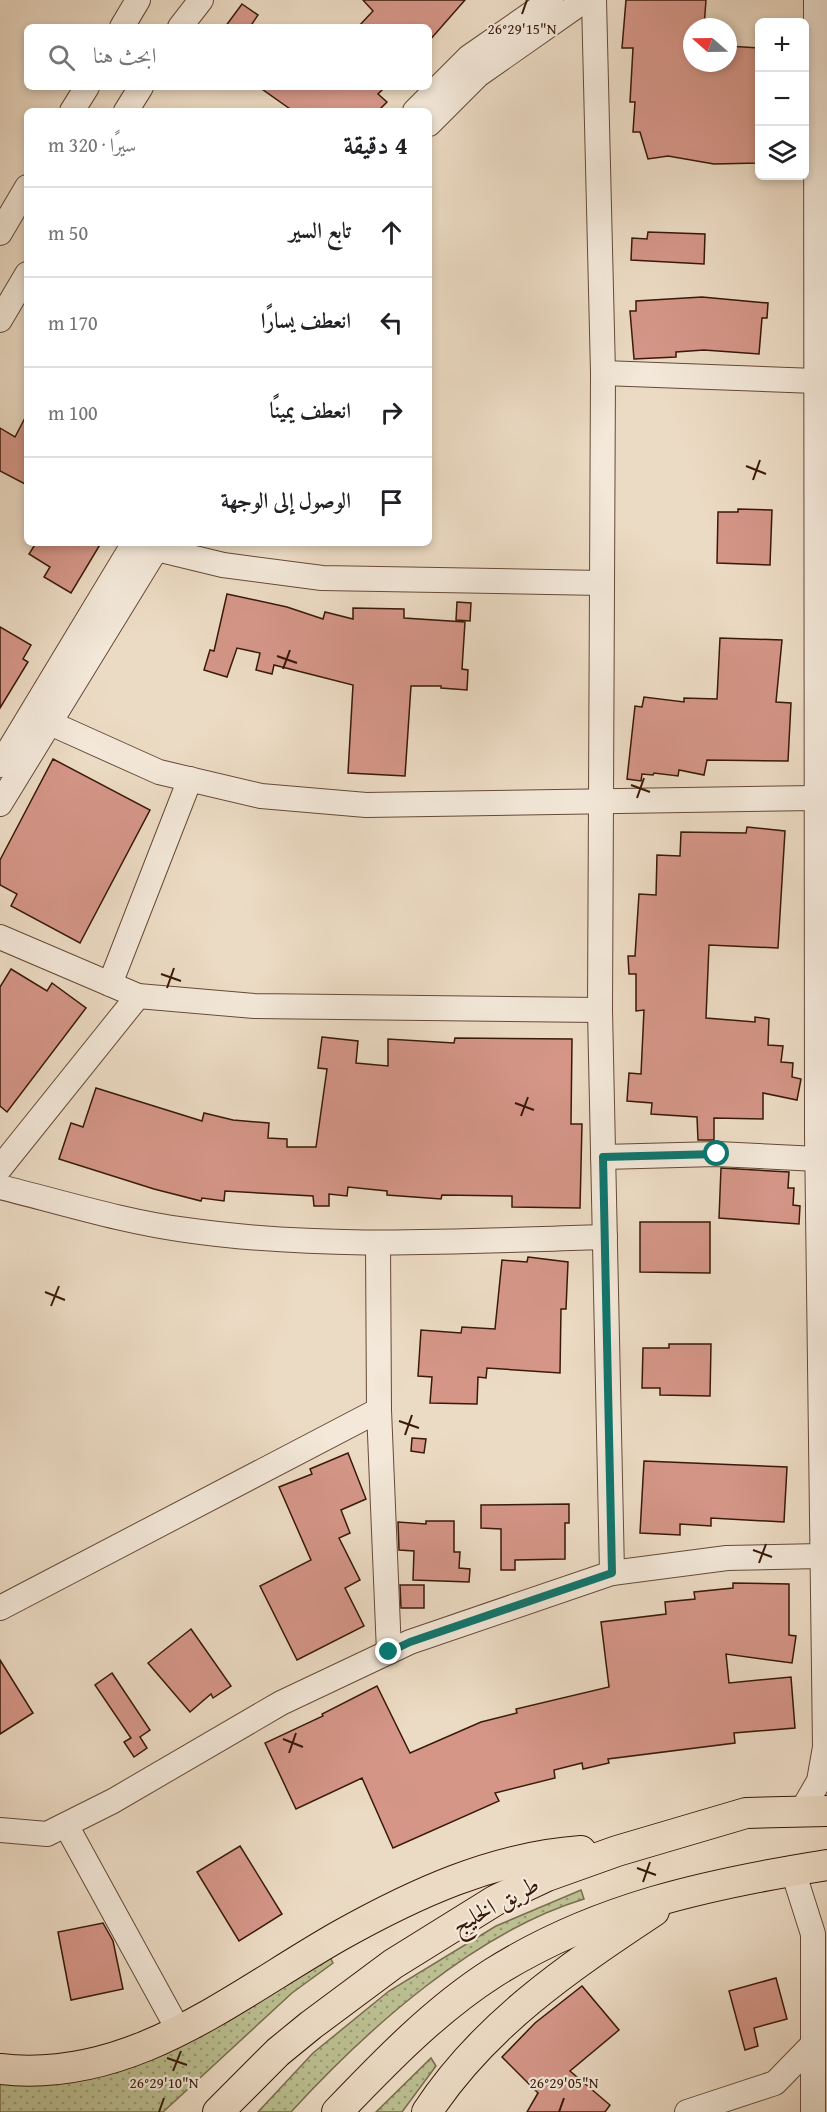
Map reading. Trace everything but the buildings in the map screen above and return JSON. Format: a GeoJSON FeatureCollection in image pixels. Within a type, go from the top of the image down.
{"type":"FeatureCollection","features":[{"type":"Feature","properties":{"kind":"main road","name":"طريق الخليج"},"geometry":{"type":"LineString","coordinates":[[218,2112],[278,2052],[347,1998],[440,1933],[496,1900],[547,1876],[617,1851],[746,1813],[814,1811]]}},
{"type":"Feature","properties":{"kind":"main road"},"geometry":{"type":"LineString","coordinates":[[0,2069],[21,2072],[76,2068],[132,2053],[179,2031],[340,1936],[456,1879],[485,1869],[557,1853],[617,1851]]}},
{"type":"Feature","properties":{"kind":"main road"},"geometry":{"type":"LineString","coordinates":[[337,2112],[435,2018],[491,1974],[542,1944],[600,1918],[682,1892],[827,1865]]}},
{"type":"Feature","properties":{"kind":"main road"},"geometry":{"type":"LineString","coordinates":[[427,2112],[460,2066],[524,2002],[584,1957],[682,1892]]}},
{"type":"Feature","properties":{"kind":"main road"},"geometry":{"type":"LineString","coordinates":[[245,2112],[309,2044],[347,1998]]}},
{"type":"Feature","properties":{"kind":"main road"},"geometry":{"type":"LineString","coordinates":[[313,2112],[337,2091],[376,2073]]}},
{"type":"Feature","properties":{"kind":"street"},"geometry":{"type":"LineString","coordinates":[[124,24],[138,0]]}},
{"type":"Feature","properties":{"kind":"street"},"geometry":{"type":"LineString","coordinates":[[182,24],[201,0]]}},
{"type":"Feature","properties":{"kind":"street"},"geometry":{"type":"LineString","coordinates":[[417,108],[469,57],[551,0]]}},
{"type":"Feature","properties":{"kind":"street"},"geometry":{"type":"LineString","coordinates":[[432,121],[478,75],[585,0]]}},
{"type":"Feature","properties":{"kind":"street"},"geometry":{"type":"LineString","coordinates":[[594,0],[603,373],[600,1010],[612,1573]]}},
{"type":"Feature","properties":{"kind":"street"},"geometry":{"type":"LineString","coordinates":[[814,1811],[825,1747],[818,1159],[816,0]]}},
{"type":"Feature","properties":{"kind":"street"},"geometry":{"type":"LineString","coordinates":[[74,108],[85,90]]}},
{"type":"Feature","properties":{"kind":"street"},"geometry":{"type":"LineString","coordinates":[[128,108],[139,90]]}},
{"type":"Feature","properties":{"kind":"street"},"geometry":{"type":"LineString","coordinates":[[0,233],[24,192]]}},
{"type":"Feature","properties":{"kind":"street"},"geometry":{"type":"LineString","coordinates":[[0,320],[24,279]]}},
{"type":"Feature","properties":{"kind":"street"},"geometry":{"type":"LineString","coordinates":[[603,373],[816,381]]}},
{"type":"Feature","properties":{"kind":"street"},"geometry":{"type":"LineString","coordinates":[[0,804],[50,723],[149,546]]}},
{"type":"Feature","properties":{"kind":"street"},"geometry":{"type":"LineString","coordinates":[[0,765],[149,546]]}},
{"type":"Feature","properties":{"kind":"street"},"geometry":{"type":"LineString","coordinates":[[157,546],[223,565],[322,578],[602,583]]}},
{"type":"Feature","properties":{"kind":"street"},"geometry":{"type":"LineString","coordinates":[[50,723],[159,772],[261,796],[366,805],[817,798]]}},
{"type":"Feature","properties":{"kind":"street"},"geometry":{"type":"LineString","coordinates":[[110,984],[190,780]]}},
{"type":"Feature","properties":{"kind":"street"},"geometry":{"type":"LineString","coordinates":[[0,937],[138,996],[254,1006],[600,1010]]}},
{"type":"Feature","properties":{"kind":"street"},"geometry":{"type":"LineString","coordinates":[[0,1168],[138,996]]}},
{"type":"Feature","properties":{"kind":"street"},"geometry":{"type":"LineString","coordinates":[[603,1157],[717,1154],[818,1159]]}},
{"type":"Feature","properties":{"kind":"street"},"geometry":{"type":"LineString","coordinates":[[0,1187],[185,1230],[290,1240],[378,1244],[605,1237]]}},
{"type":"Feature","properties":{"kind":"street"},"geometry":{"type":"LineString","coordinates":[[378,1244],[379,1410],[389,1652]]}},
{"type":"Feature","properties":{"kind":"street"},"geometry":{"type":"LineString","coordinates":[[0,1608],[379,1410]]}},
{"type":"Feature","properties":{"kind":"street"},"geometry":{"type":"LineString","coordinates":[[0,1830],[47,1834],[113,1801],[280,1703],[410,1642],[612,1573],[727,1558],[821,1556]]}},
{"type":"Feature","properties":{"kind":"street"},"geometry":{"type":"LineString","coordinates":[[66,1825],[179,2031]]}},
{"type":"Feature","properties":{"kind":"street"},"geometry":{"type":"LineString","coordinates":[[793,1871],[813,1934],[813,2112]]}},
{"type":"Feature","properties":{"kind":"street"},"geometry":{"type":"LineString","coordinates":[[687,2112],[775,2083],[813,2044]]}},
{"type":"Feature","properties":{"kind":"green space"},"geometry":{"type":"Polygon","coordinates":[[[581,1890],[584,1899],[543,1914],[503,1935],[463,1959],[425,1987],[354,2048],[291,2112],[258,2112],[313,2053],[389,1991],[496,1926],[581,1890]]]}},
{"type":"Feature","properties":{"kind":"green space"},"geometry":{"type":"Polygon","coordinates":[[[329,1955],[333,1963],[292,1993],[163,2112],[0,2112],[0,2080],[23,2082],[329,1955]]]}},
{"type":"Feature","properties":{"kind":"green space"},"geometry":{"type":"Polygon","coordinates":[[[431,2058],[436,2066],[402,2112],[376,2112],[431,2058]]]}},
{"type":"Feature","properties":{"kind":"route"},"geometry":{"type":"LineString","coordinates":[[389,1652],[410,1642],[612,1573],[603,1157],[717,1154]]}}]}
